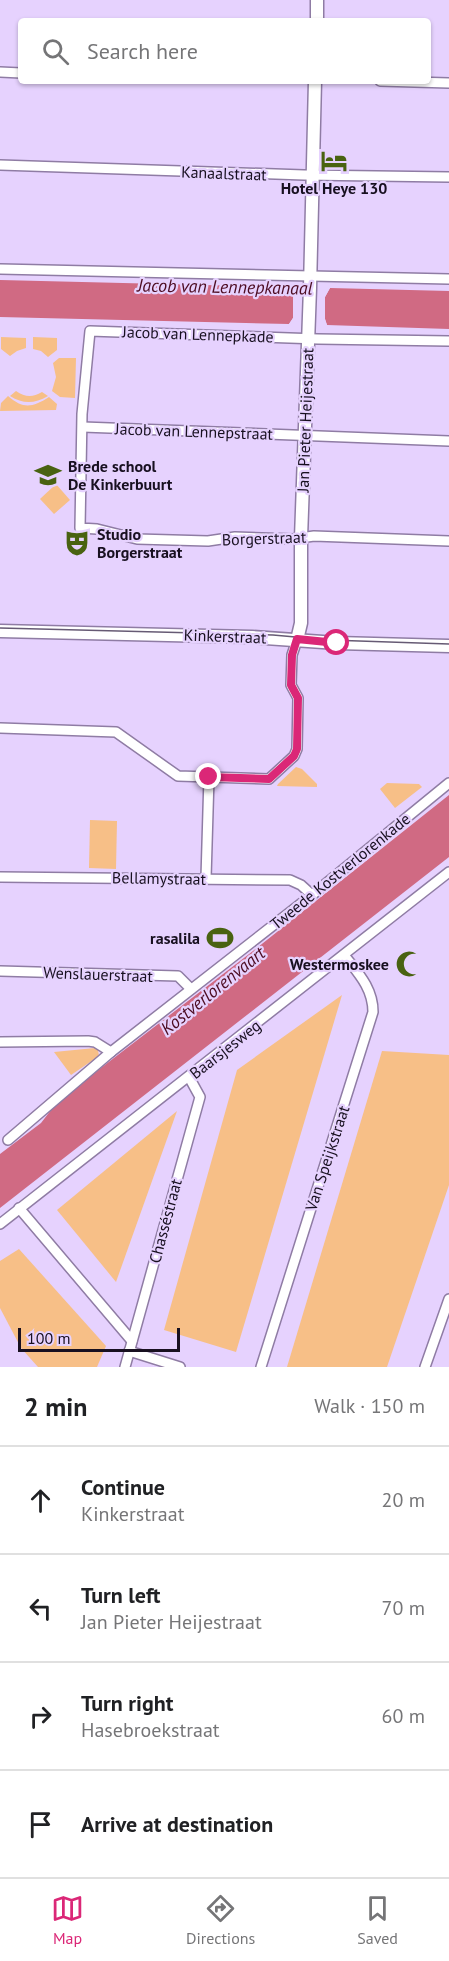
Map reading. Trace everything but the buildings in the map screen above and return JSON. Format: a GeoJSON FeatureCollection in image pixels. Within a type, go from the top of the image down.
{"type":"FeatureCollection","features":[{"type":"Feature","properties":{"kind":"street"},"geometry":{"type":"LineString","coordinates":[[317,0],[317,18]]}},
{"type":"Feature","properties":{"kind":"street"},"geometry":{"type":"LineString","coordinates":[[0,72],[18,73]]}},
{"type":"Feature","properties":{"kind":"street"},"geometry":{"type":"LineString","coordinates":[[431,82],[449,83]]}},
{"type":"Feature","properties":{"kind":"street","name":"Jan Pieter Heijestraat"},"geometry":{"type":"LineString","coordinates":[[209,777],[269,779],[294,756],[297,749],[298,698],[291,685],[291,676],[292,655],[301,623],[301,538],[315,84]]}},
{"type":"Feature","properties":{"kind":"street","name":"Kanaalstraat"},"geometry":{"type":"LineString","coordinates":[[0,165],[449,177]]}},
{"type":"Feature","properties":{"kind":"street"},"geometry":{"type":"LineString","coordinates":[[0,269],[310,282],[449,279]]}},
{"type":"Feature","properties":{"kind":"street","name":"Jacob van Lennepkade"},"geometry":{"type":"LineString","coordinates":[[83,427],[90,331],[449,341]]}},
{"type":"Feature","properties":{"kind":"street","name":"Jacob van Lennepstraat"},"geometry":{"type":"LineString","coordinates":[[83,427],[449,441]]}},
{"type":"Feature","properties":{"kind":"street","name":"Borgerstraat"},"geometry":{"type":"LineString","coordinates":[[83,427],[80,528],[97,529],[137,539],[208,541],[235,537],[301,538],[314,536],[449,542]]}},
{"type":"Feature","properties":{"kind":"street","name":"Kinkerstraat"},"geometry":{"type":"LineString","coordinates":[[0,631],[297,639],[449,646]]}},
{"type":"Feature","properties":{"kind":"street"},"geometry":{"type":"LineString","coordinates":[[0,728],[116,732],[178,777],[209,777],[206,878]]}},
{"type":"Feature","properties":{"kind":"street","name":"Tweede Kostverlorenkade"},"geometry":{"type":"LineString","coordinates":[[8,1140],[111,1052],[312,895],[449,783]]}},
{"type":"Feature","properties":{"kind":"street","name":"Baarsjesweg"},"geometry":{"type":"LineString","coordinates":[[0,1224],[449,873]]}},
{"type":"Feature","properties":{"kind":"street","name":"Bellamystraat"},"geometry":{"type":"LineString","coordinates":[[0,877],[290,880],[301,885],[312,895]]}},
{"type":"Feature","properties":{"kind":"street","name":"Van Speijkstraat"},"geometry":{"type":"LineString","coordinates":[[261,1367],[373,1012],[373,1001],[368,987],[344,955]]}},
{"type":"Feature","properties":{"kind":"street","name":"Wenslauerstraat"},"geometry":{"type":"LineString","coordinates":[[0,971],[178,976],[191,989]]}},
{"type":"Feature","properties":{"kind":"street"},"geometry":{"type":"LineString","coordinates":[[0,1042],[88,1041],[95,1042],[111,1052]]}},
{"type":"Feature","properties":{"kind":"street","name":"Chasséstraat"},"geometry":{"type":"LineString","coordinates":[[125,1367],[200,1097],[189,1077]]}},
{"type":"Feature","properties":{"kind":"street"},"geometry":{"type":"LineString","coordinates":[[19,1208],[131,1346],[180,1367]]}},
{"type":"Feature","properties":{"kind":"street"},"geometry":{"type":"LineString","coordinates":[[426,1367],[449,1299]]}},
{"type":"Feature","properties":{"kind":"shaded area"},"geometry":{"type":"Polygon","coordinates":[[[1,337],[26,338],[26,348],[10,356],[1,349],[1,337]]]}},
{"type":"Feature","properties":{"kind":"shaded area"},"geometry":{"type":"Polygon","coordinates":[[[33,337],[57,338],[57,350],[48,357],[41,351],[33,349],[33,337]]]}},
{"type":"Feature","properties":{"kind":"shaded area"},"geometry":{"type":"Polygon","coordinates":[[[59,358],[76,358],[75,398],[60,397],[52,391],[56,377],[53,363],[59,358]]]}},
{"type":"Feature","properties":{"kind":"shaded area"},"geometry":{"type":"Polygon","coordinates":[[[16,391],[29,396],[42,392],[48,396],[33,402],[24,402],[10,396],[16,391]]]}},
{"type":"Feature","properties":{"kind":"shaded area"},"geometry":{"type":"Polygon","coordinates":[[[8,396],[28,406],[49,397],[57,404],[56,410],[0,411],[1,403],[8,396]]]}},
{"type":"Feature","properties":{"kind":"shaded area"},"geometry":{"type":"Polygon","coordinates":[[[56,484],[70,500],[54,514],[40,499],[56,484]]]}},
{"type":"Feature","properties":{"kind":"shaded area"},"geometry":{"type":"Polygon","coordinates":[[[296,767],[302,769],[317,784],[317,787],[277,786],[296,767]]]}},
{"type":"Feature","properties":{"kind":"shaded area"},"geometry":{"type":"Polygon","coordinates":[[[387,783],[419,784],[422,787],[395,808],[380,789],[387,783]]]}},
{"type":"Feature","properties":{"kind":"shaded area"},"geometry":{"type":"Polygon","coordinates":[[[90,820],[117,821],[116,869],[89,868],[90,820]]]}},
{"type":"Feature","properties":{"kind":"shaded area"},"geometry":{"type":"Polygon","coordinates":[[[342,995],[236,1352],[164,1330],[237,1070],[342,995]]]}},
{"type":"Feature","properties":{"kind":"shaded area"},"geometry":{"type":"Polygon","coordinates":[[[95,1048],[99,1056],[71,1075],[54,1052],[95,1048]]]}},
{"type":"Feature","properties":{"kind":"shaded area"},"geometry":{"type":"Polygon","coordinates":[[[382,1051],[449,1055],[449,1185],[387,1367],[287,1367],[382,1051]]]}},
{"type":"Feature","properties":{"kind":"shaded area"},"geometry":{"type":"Polygon","coordinates":[[[177,1111],[116,1282],[57,1210],[177,1111]]]}},
{"type":"Feature","properties":{"kind":"shaded area"},"geometry":{"type":"Polygon","coordinates":[[[19,1249],[106,1346],[97,1367],[38,1367],[21,1348],[0,1308],[0,1261],[19,1249]]]}},
{"type":"Feature","properties":{"kind":"water","name":"Jacob van Lennepkanaal"},"geometry":{"type":"Polygon","coordinates":[[[0,280],[289,287],[293,297],[325,297],[330,288],[449,291],[449,329],[327,325],[325,319],[293,318],[289,324],[0,317],[0,280]]]}},
{"type":"Feature","properties":{"kind":"water","name":"Kostverlorenvaart"},"geometry":{"type":"Polygon","coordinates":[[[449,795],[449,857],[0,1208],[0,1154],[41,1123],[58,1101],[253,951],[449,795]]]}},
{"type":"Feature","properties":{"kind":"pier"},"geometry":{"type":"Polygon","coordinates":[[[289,287],[292,287],[295,294],[324,294],[327,288],[330,288],[325,297],[327,325],[323,322],[294,321],[293,324],[289,324],[293,318],[293,296],[289,287]]]}},
{"type":"Feature","properties":{"kind":"tram line"},"geometry":{"type":"LineString","coordinates":[[0,628],[273,635],[329,640],[449,644]]}},
{"type":"Feature","properties":{"kind":"place","name":"Hotel Heye 130"},"geometry":{"type":"Point","coordinates":[334,161]}},
{"type":"Feature","properties":{"kind":"place","name":"Brede school De Kinkerbuurt"},"geometry":{"type":"Point","coordinates":[48,475]}},
{"type":"Feature","properties":{"kind":"place","name":"Studio Borgerstraat"},"geometry":{"type":"Point","coordinates":[77,543]}},
{"type":"Feature","properties":{"kind":"place","name":"rasalila"},"geometry":{"type":"Point","coordinates":[220,938]}},
{"type":"Feature","properties":{"kind":"place","name":"Westermoskee"},"geometry":{"type":"Point","coordinates":[409,964]}},
{"type":"Feature","properties":{"kind":"route"},"geometry":{"type":"LineString","coordinates":[[209,777],[269,779],[294,756],[297,749],[298,698],[291,685],[292,655],[297,639],[337,643]]}}]}
